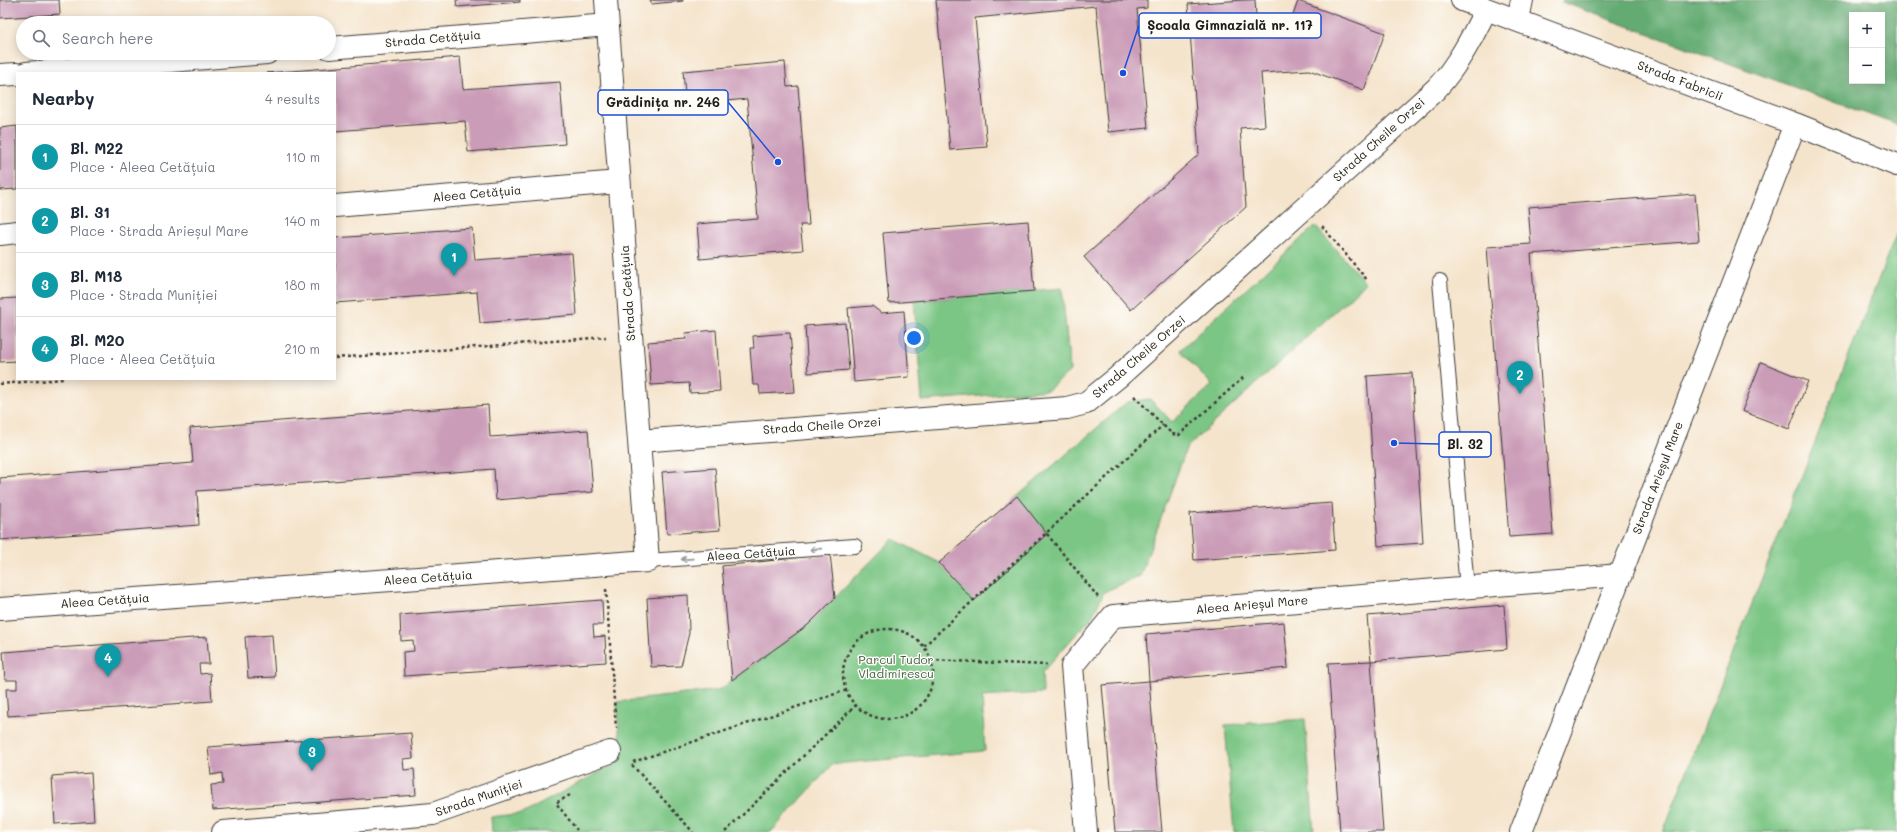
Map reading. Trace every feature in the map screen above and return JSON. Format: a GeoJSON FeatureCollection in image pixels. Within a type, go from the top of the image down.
{"type":"FeatureCollection","features":[{"type":"Feature","properties":{"kind":"street","name":"Strada Cetățuia"},"geometry":{"type":"LineString","coordinates":[[606,0],[648,562]]}},
{"type":"Feature","properties":{"kind":"street","name":"Strada Fabricii"},"geometry":{"type":"LineString","coordinates":[[1462,0],[1486,9],[1520,10],[1897,165]]}},
{"type":"Feature","properties":{"kind":"street","name":"Strada Cheile Orzei"},"geometry":{"type":"LineString","coordinates":[[639,441],[1067,408],[1086,403],[1118,377],[1305,206],[1436,89],[1467,47],[1486,9]]}},
{"type":"Feature","properties":{"kind":"street","name":"Strada Cetățuia"},"geometry":{"type":"LineString","coordinates":[[336,47],[608,25]]}},
{"type":"Feature","properties":{"kind":"street"},"geometry":{"type":"LineString","coordinates":[[38,72],[183,60]]}},
{"type":"Feature","properties":{"kind":"street"},"geometry":{"type":"LineString","coordinates":[[0,75],[16,74]]}},
{"type":"Feature","properties":{"kind":"street","name":"Strada Arieșul Mare"},"geometry":{"type":"LineString","coordinates":[[1521,832],[1796,124]]}},
{"type":"Feature","properties":{"kind":"street","name":"Aleea Cetățuia"},"geometry":{"type":"LineString","coordinates":[[336,206],[620,182]]}},
{"type":"Feature","properties":{"kind":"street"},"geometry":{"type":"LineString","coordinates":[[0,234],[16,232]]}},
{"type":"Feature","properties":{"kind":"street","name":"Aleea Cetățuia"},"geometry":{"type":"LineString","coordinates":[[0,609],[648,562]]}},
{"type":"Feature","properties":{"kind":"street","name":"Aleea Arieșul Mare"},"geometry":{"type":"LineString","coordinates":[[1113,616],[1621,575]]}},
{"type":"Feature","properties":{"kind":"street"},"geometry":{"type":"LineString","coordinates":[[1086,832],[1072,666],[1113,616]]}},
{"type":"Feature","properties":{"kind":"street","name":"Strada Muniției"},"geometry":{"type":"LineString","coordinates":[[223,832],[433,814],[618,751]]}},
{"type":"Feature","properties":{"kind":"lane"},"geometry":{"type":"LineString","coordinates":[[1440,281],[1467,588]]}},
{"type":"Feature","properties":{"kind":"lane","name":"Aleea Cetățuia"},"geometry":{"type":"LineString","coordinates":[[648,562],[855,546]]}},
{"type":"Feature","properties":{"kind":"path"},"geometry":{"type":"LineString","coordinates":[[1305,206],[1368,281]]}},
{"type":"Feature","properties":{"kind":"path"},"geometry":{"type":"LineString","coordinates":[[336,358],[631,335]]}},
{"type":"Feature","properties":{"kind":"path"},"geometry":{"type":"LineString","coordinates":[[1118,377],[1138,401],[1172,434],[1179,435],[1245,376]]}},
{"type":"Feature","properties":{"kind":"path"},"geometry":{"type":"LineString","coordinates":[[0,384],[50,380]]}},
{"type":"Feature","properties":{"kind":"path"},"geometry":{"type":"LineString","coordinates":[[924,646],[1047,534],[1163,425]]}},
{"type":"Feature","properties":{"kind":"path"},"geometry":{"type":"LineString","coordinates":[[1047,534],[1113,616]]}},
{"type":"Feature","properties":{"kind":"path"},"geometry":{"type":"LineString","coordinates":[[604,565],[618,751],[693,832]]}},
{"type":"Feature","properties":{"kind":"path"},"geometry":{"type":"LineString","coordinates":[[887,629],[901,631],[914,637],[924,646],[931,660],[933,674],[931,687],[926,699],[917,709],[905,716],[892,719],[879,718],[867,713],[856,705],[847,690],[844,677],[845,662],[851,650],[860,639],[873,632],[887,629]]}},
{"type":"Feature","properties":{"kind":"path"},"geometry":{"type":"LineString","coordinates":[[931,660],[1072,666]]}},
{"type":"Feature","properties":{"kind":"path"},"geometry":{"type":"LineString","coordinates":[[630,763],[847,690]]}},
{"type":"Feature","properties":{"kind":"path"},"geometry":{"type":"LineString","coordinates":[[725,832],[856,705]]}},
{"type":"Feature","properties":{"kind":"path"},"geometry":{"type":"LineString","coordinates":[[574,793],[556,803],[577,830]]}},
{"type":"Feature","properties":{"kind":"green space"},"geometry":{"type":"Polygon","coordinates":[[[1562,0],[1897,0],[1897,125],[1562,2],[1562,0]]]}},
{"type":"Feature","properties":{"kind":"green space","name":"Parcul Tudor Vladimirescu"},"geometry":{"type":"Polygon","coordinates":[[[1315,226],[1366,283],[1187,447],[1140,576],[1104,592],[1092,617],[1042,672],[1043,693],[982,697],[985,751],[833,764],[771,832],[492,832],[491,817],[524,813],[621,760],[617,702],[719,690],[808,625],[893,539],[940,563],[1127,402],[1150,399],[1172,422],[1212,385],[1180,350],[1315,226]]]}},
{"type":"Feature","properties":{"kind":"green space"},"geometry":{"type":"Polygon","coordinates":[[[1897,233],[1897,832],[1663,832],[1893,242],[1897,233]]]}},
{"type":"Feature","properties":{"kind":"green space"},"geometry":{"type":"Polygon","coordinates":[[[1062,288],[1070,371],[1048,390],[922,401],[914,301],[1062,288]]]}},
{"type":"Feature","properties":{"kind":"green space"},"geometry":{"type":"Polygon","coordinates":[[[1305,719],[1314,832],[1234,832],[1225,725],[1305,719]]]}},
{"type":"Feature","properties":{"kind":"building"},"geometry":{"type":"Polygon","coordinates":[[[0,0],[59,0],[60,14],[0,18],[0,0]]]}},
{"type":"Feature","properties":{"kind":"building"},"geometry":{"type":"Polygon","coordinates":[[[456,0],[520,0],[520,2],[457,7],[456,0]]]}},
{"type":"Feature","properties":{"kind":"building"},"geometry":{"type":"Polygon","coordinates":[[[650,0],[683,0],[683,1],[651,4],[650,0]]]}},
{"type":"Feature","properties":{"kind":"building"},"geometry":{"type":"Polygon","coordinates":[[[936,0],[1147,0],[1147,8],[1137,9],[1148,128],[1108,132],[1096,6],[975,18],[987,147],[950,150],[936,0]]]}},
{"type":"Feature","properties":{"kind":"building"},"geometry":{"type":"Polygon","coordinates":[[[1255,0],[1257,32],[1288,30],[1298,1],[1385,33],[1364,90],[1309,70],[1261,73],[1265,126],[1240,128],[1246,207],[1131,310],[1084,257],[1199,154],[1188,4],[1255,0]]]}},
{"type":"Feature","properties":{"kind":"building"},"geometry":{"type":"Polygon","coordinates":[[[460,57],[463,89],[560,82],[565,144],[468,152],[465,121],[336,131],[336,72],[279,72],[460,57]]]}},
{"type":"Feature","properties":{"kind":"building"},"geometry":{"type":"Polygon","coordinates":[[[785,62],[787,87],[798,86],[809,225],[800,225],[803,250],[700,259],[697,224],[758,219],[747,99],[686,105],[683,71],[785,62]]]}},
{"type":"Feature","properties":{"kind":"building"},"geometry":{"type":"Polygon","coordinates":[[[16,126],[16,189],[0,190],[0,128],[16,126]]]}},
{"type":"Feature","properties":{"kind":"building"},"geometry":{"type":"Polygon","coordinates":[[[1695,194],[1699,241],[1531,254],[1553,534],[1509,537],[1487,247],[1531,244],[1528,207],[1695,194]]]}},
{"type":"Feature","properties":{"kind":"building"},"geometry":{"type":"Polygon","coordinates":[[[1028,221],[1034,291],[889,303],[883,233],[1028,221]]]}},
{"type":"Feature","properties":{"kind":"building"},"geometry":{"type":"Polygon","coordinates":[[[472,228],[475,260],[572,253],[577,315],[480,323],[477,292],[336,303],[336,238],[472,228]]]}},
{"type":"Feature","properties":{"kind":"building"},"geometry":{"type":"Polygon","coordinates":[[[16,298],[16,361],[0,362],[0,299],[16,298]]]}},
{"type":"Feature","properties":{"kind":"building"},"geometry":{"type":"Polygon","coordinates":[[[872,306],[881,313],[904,311],[909,377],[854,382],[848,308],[872,306]]]}},
{"type":"Feature","properties":{"kind":"building"},"geometry":{"type":"Polygon","coordinates":[[[845,323],[849,370],[808,373],[805,326],[845,323]]]}},
{"type":"Feature","properties":{"kind":"building"},"geometry":{"type":"Polygon","coordinates":[[[716,330],[720,391],[690,393],[689,383],[651,385],[648,342],[686,339],[685,333],[716,330]]]}},
{"type":"Feature","properties":{"kind":"building"},"geometry":{"type":"Polygon","coordinates":[[[790,333],[795,392],[760,394],[759,385],[753,385],[750,348],[754,348],[753,336],[790,333]]]}},
{"type":"Feature","properties":{"kind":"building"},"geometry":{"type":"Polygon","coordinates":[[[1761,362],[1808,381],[1789,429],[1742,411],[1761,362]]]}},
{"type":"Feature","properties":{"kind":"building"},"geometry":{"type":"Polygon","coordinates":[[[1412,373],[1423,543],[1378,546],[1367,376],[1412,373]]]}},
{"type":"Feature","properties":{"kind":"building"},"geometry":{"type":"Polygon","coordinates":[[[488,405],[490,437],[588,430],[593,492],[496,500],[494,469],[197,491],[199,525],[0,540],[0,478],[193,463],[190,428],[488,405]]]}},
{"type":"Feature","properties":{"kind":"building"},"geometry":{"type":"Polygon","coordinates":[[[715,468],[720,530],[667,534],[662,472],[715,468]]]}},
{"type":"Feature","properties":{"kind":"building"},"geometry":{"type":"Polygon","coordinates":[[[1017,496],[1047,534],[974,601],[939,563],[1017,496]]]}},
{"type":"Feature","properties":{"kind":"building"},"geometry":{"type":"Polygon","coordinates":[[[1332,503],[1335,550],[1194,560],[1190,513],[1332,503]]]}},
{"type":"Feature","properties":{"kind":"building"},"geometry":{"type":"Polygon","coordinates":[[[830,554],[835,598],[808,625],[732,680],[722,566],[830,554]]]}},
{"type":"Feature","properties":{"kind":"building"},"geometry":{"type":"Polygon","coordinates":[[[688,595],[689,633],[681,666],[651,667],[647,598],[688,595]]]}},
{"type":"Feature","properties":{"kind":"building"},"geometry":{"type":"Polygon","coordinates":[[[602,600],[603,625],[593,625],[594,637],[605,636],[606,662],[404,676],[403,652],[414,651],[413,640],[401,641],[400,615],[602,600]]]}},
{"type":"Feature","properties":{"kind":"building"},"geometry":{"type":"Polygon","coordinates":[[[1504,605],[1507,649],[1371,661],[1367,616],[1504,605]]]}},
{"type":"Feature","properties":{"kind":"building"},"geometry":{"type":"Polygon","coordinates":[[[1284,622],[1288,668],[1149,681],[1146,634],[1284,622]]]}},
{"type":"Feature","properties":{"kind":"building"},"geometry":{"type":"Polygon","coordinates":[[[272,635],[275,677],[248,678],[245,637],[272,635]]]}},
{"type":"Feature","properties":{"kind":"building"},"geometry":{"type":"Polygon","coordinates":[[[207,637],[209,664],[199,664],[200,674],[210,673],[212,701],[8,716],[6,689],[17,689],[17,680],[5,680],[3,652],[207,637]]]}},
{"type":"Feature","properties":{"kind":"building"},"geometry":{"type":"Polygon","coordinates":[[[1371,661],[1383,832],[1340,832],[1328,663],[1371,661]]]}},
{"type":"Feature","properties":{"kind":"building"},"geometry":{"type":"Polygon","coordinates":[[[1149,681],[1162,832],[1115,832],[1102,685],[1149,681]]]}},
{"type":"Feature","properties":{"kind":"building"},"geometry":{"type":"Polygon","coordinates":[[[411,733],[413,758],[403,759],[404,770],[414,769],[416,795],[213,810],[211,785],[223,784],[222,773],[211,775],[208,747],[411,733]]]}},
{"type":"Feature","properties":{"kind":"building"},"geometry":{"type":"Polygon","coordinates":[[[91,773],[94,821],[55,824],[52,776],[91,773]]]}},
{"type":"Feature","properties":{"kind":"place","name":"Școala Gimnazială nr. 117"},"geometry":{"type":"Point","coordinates":[1123,73]}},
{"type":"Feature","properties":{"kind":"place","name":"Grădinița nr. 246"},"geometry":{"type":"Point","coordinates":[778,162]}},
{"type":"Feature","properties":{"kind":"place","name":"Bl. M22"},"geometry":{"type":"Point","coordinates":[454,276]}},
{"type":"Feature","properties":{"kind":"place","name":"Bl. 31"},"geometry":{"type":"Point","coordinates":[1520,394]}},
{"type":"Feature","properties":{"kind":"place","name":"Bl. 32"},"geometry":{"type":"Point","coordinates":[1394,443]}},
{"type":"Feature","properties":{"kind":"place","name":"Bl. M20"},"geometry":{"type":"Point","coordinates":[108,677]}},
{"type":"Feature","properties":{"kind":"place","name":"Bl. M18"},"geometry":{"type":"Point","coordinates":[312,771]}}]}
